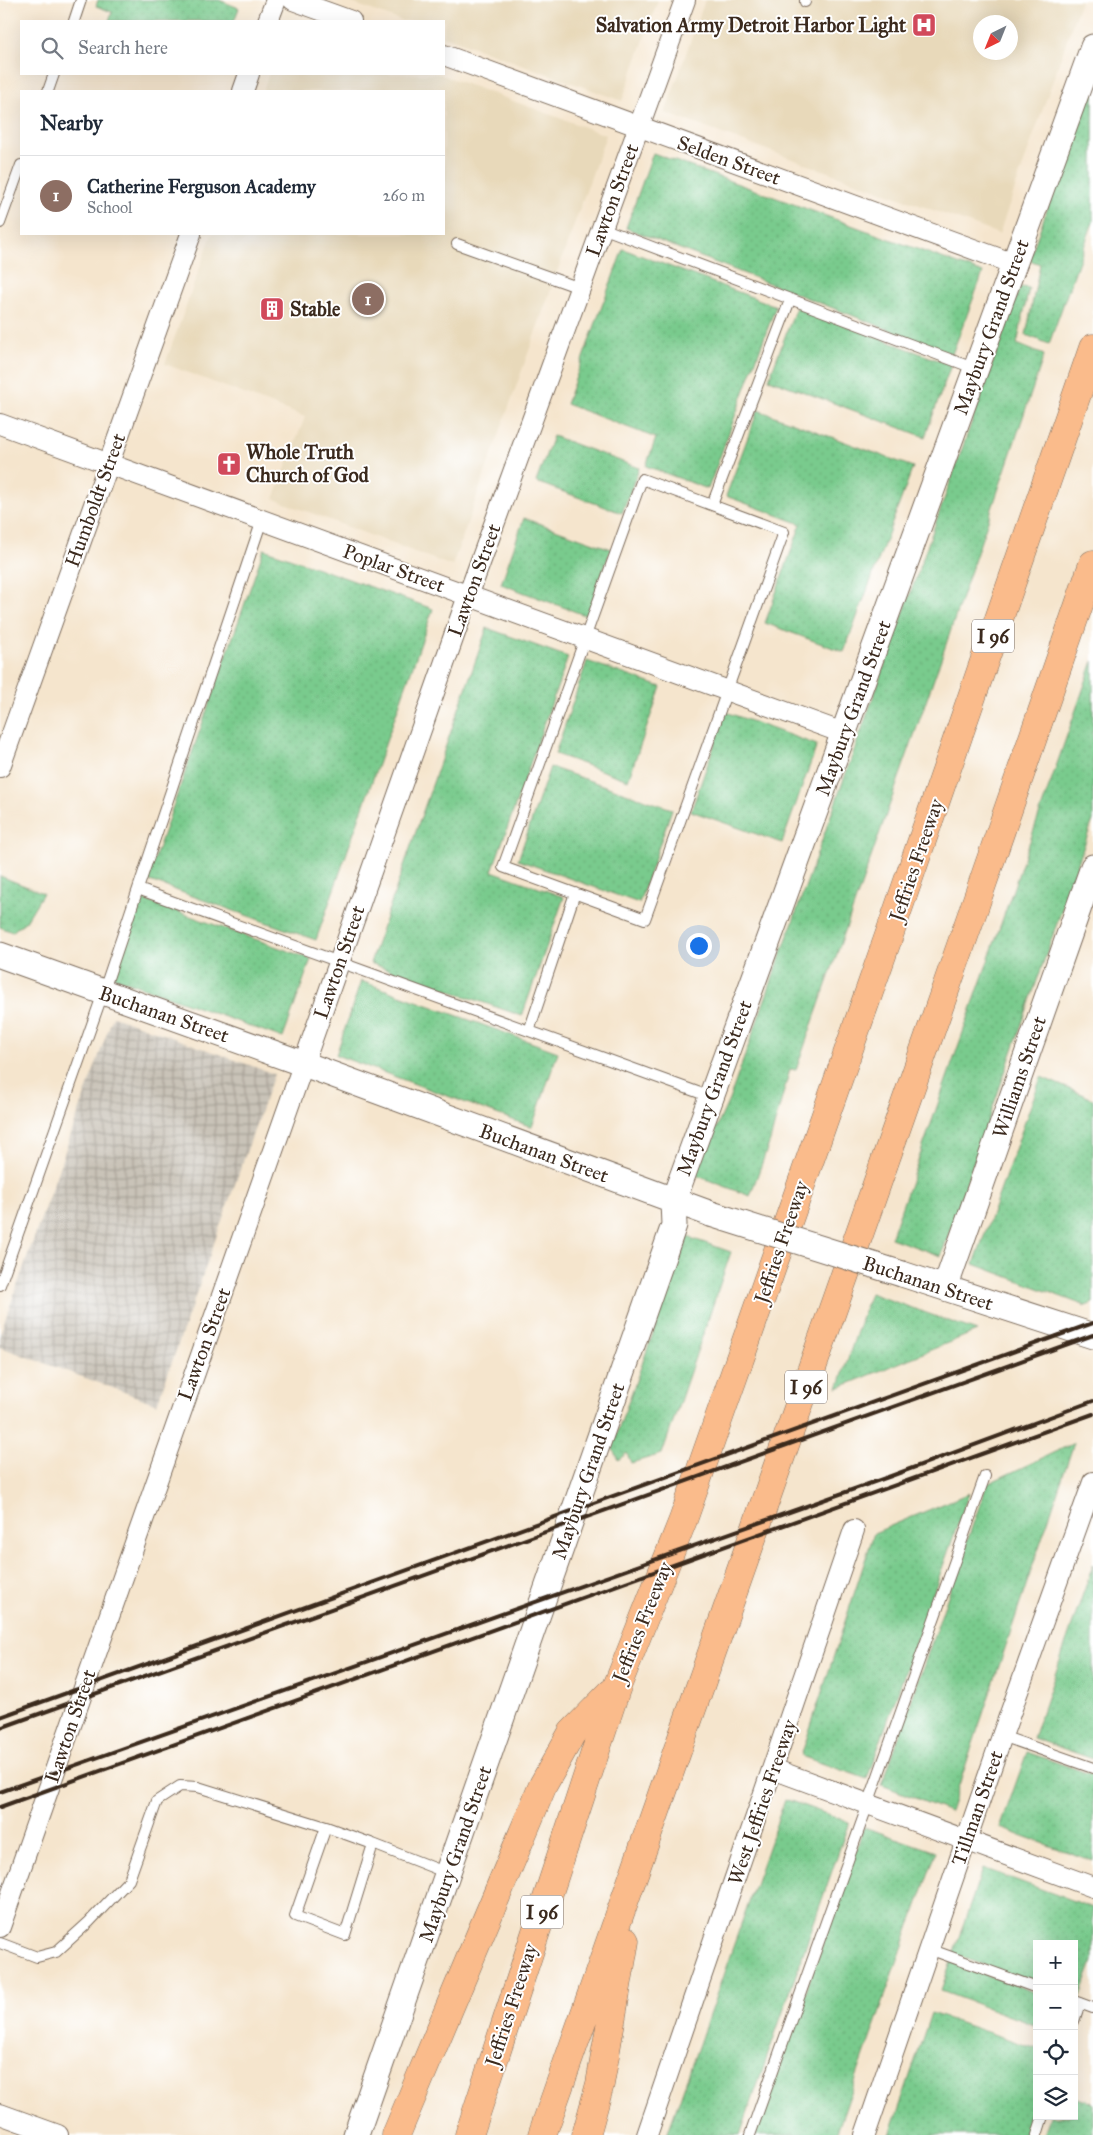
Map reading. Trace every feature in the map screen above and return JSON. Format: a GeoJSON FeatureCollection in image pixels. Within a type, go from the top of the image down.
{"type":"FeatureCollection","features":[{"type":"Feature","properties":{"kind":"highway","name":"Jeffries Freeway"},"geometry":{"type":"LineString","coordinates":[[469,2135],[616,1689],[683,1520],[894,924],[1093,348]]}},
{"type":"Feature","properties":{"kind":"highway","name":"I 96"},"geometry":{"type":"LineString","coordinates":[[542,2135],[974,911],[1093,564]]}},
{"type":"Feature","properties":{"kind":"highway"},"geometry":{"type":"LineString","coordinates":[[998,838],[1093,617]]}},
{"type":"Feature","properties":{"kind":"highway"},"geometry":{"type":"LineString","coordinates":[[396,2135],[543,1785],[572,1733],[616,1689]]}},
{"type":"Feature","properties":{"kind":"highway"},"geometry":{"type":"LineString","coordinates":[[586,2135],[600,2084],[638,1863]]}},
{"type":"Feature","properties":{"kind":"street"},"geometry":{"type":"LineString","coordinates":[[268,20],[276,0]]}},
{"type":"Feature","properties":{"kind":"street"},"geometry":{"type":"LineString","coordinates":[[293,0],[348,20]]}},
{"type":"Feature","properties":{"kind":"street","name":"Lawton Street"},"geometry":{"type":"LineString","coordinates":[[0,1927],[41,1815],[75,1709],[468,596],[685,0]]}},
{"type":"Feature","properties":{"kind":"street","name":"Maybury Grand Street"},"geometry":{"type":"LineString","coordinates":[[356,2135],[674,1225],[673,1202],[1093,47]]}},
{"type":"Feature","properties":{"kind":"street","name":"Selden Street"},"geometry":{"type":"LineString","coordinates":[[445,55],[1014,264]]}},
{"type":"Feature","properties":{"kind":"street"},"geometry":{"type":"LineString","coordinates":[[243,90],[249,75]]}},
{"type":"Feature","properties":{"kind":"street","name":"Humboldt Street"},"geometry":{"type":"LineString","coordinates":[[0,767],[191,235]]}},
{"type":"Feature","properties":{"kind":"street","name":"Poplar Street"},"geometry":{"type":"LineString","coordinates":[[0,424],[844,733]]}},
{"type":"Feature","properties":{"kind":"street","name":"Williams Street"},"geometry":{"type":"LineString","coordinates":[[945,1288],[1093,867]]}},
{"type":"Feature","properties":{"kind":"street","name":"Buchanan Street"},"geometry":{"type":"LineString","coordinates":[[0,955],[304,1064],[673,1202],[1093,1336]]}},
{"type":"Feature","properties":{"kind":"street","name":"Tillman Street"},"geometry":{"type":"LineString","coordinates":[[865,2135],[1002,1736],[1092,1485]]}},
{"type":"Feature","properties":{"kind":"street","name":"West Jeffries Freeway"},"geometry":{"type":"LineString","coordinates":[[646,2135],[854,1530]]}},
{"type":"Feature","properties":{"kind":"street"},"geometry":{"type":"LineString","coordinates":[[773,1769],[1093,1887]]}},
{"type":"Feature","properties":{"kind":"street"},"geometry":{"type":"LineString","coordinates":[[0,2114],[58,2135]]}},
{"type":"Feature","properties":{"kind":"lane"},"geometry":{"type":"LineString","coordinates":[[74,20],[81,0]]}},
{"type":"Feature","properties":{"kind":"lane"},"geometry":{"type":"LineString","coordinates":[[48,90],[54,75]]}},
{"type":"Feature","properties":{"kind":"lane"},"geometry":{"type":"LineString","coordinates":[[0,223],[20,168]]}},
{"type":"Feature","properties":{"kind":"lane"},"geometry":{"type":"LineString","coordinates":[[602,228],[976,369]]}},
{"type":"Feature","properties":{"kind":"lane"},"geometry":{"type":"LineString","coordinates":[[456,244],[580,288]]}},
{"type":"Feature","properties":{"kind":"lane"},"geometry":{"type":"LineString","coordinates":[[712,505],[790,300]]}},
{"type":"Feature","properties":{"kind":"lane"},"geometry":{"type":"LineString","coordinates":[[642,479],[784,532],[725,690],[645,919],[504,867],[586,639],[642,479]]}},
{"type":"Feature","properties":{"kind":"lane"},"geometry":{"type":"LineString","coordinates":[[0,1285],[2,1271],[103,993],[262,520]]}},
{"type":"Feature","properties":{"kind":"lane"},"geometry":{"type":"LineString","coordinates":[[138,889],[711,1097]]}},
{"type":"Feature","properties":{"kind":"lane"},"geometry":{"type":"LineString","coordinates":[[530,1031],[575,893]]}},
{"type":"Feature","properties":{"kind":"lane"},"geometry":{"type":"LineString","coordinates":[[750,2135],[985,1476]]}},
{"type":"Feature","properties":{"kind":"lane"},"geometry":{"type":"LineString","coordinates":[[1002,1736],[1093,1768]]}},
{"type":"Feature","properties":{"kind":"lane"},"geometry":{"type":"LineString","coordinates":[[0,1943],[37,1957],[56,1952],[89,1922],[129,1880],[157,1801],[180,1786],[198,1787],[326,1827],[448,1873]]}},
{"type":"Feature","properties":{"kind":"lane"},"geometry":{"type":"LineString","coordinates":[[326,1827],[295,1916],[345,1935],[373,1844]]}},
{"type":"Feature","properties":{"kind":"lane"},"geometry":{"type":"LineString","coordinates":[[928,1949],[1033,1987]]}},
{"type":"Feature","properties":{"kind":"lane"},"geometry":{"type":"LineString","coordinates":[[1078,2002],[1093,2008]]}},
{"type":"Feature","properties":{"kind":"lane"},"geometry":{"type":"LineString","coordinates":[[1037,2135],[1042,2120]]}},
{"type":"Feature","properties":{"kind":"shaded area"},"geometry":{"type":"Polygon","coordinates":[[[344,0],[658,0],[622,101],[445,36],[445,20],[399,20],[344,0]]]}},
{"type":"Feature","properties":{"kind":"shaded area"},"geometry":{"type":"Polygon","coordinates":[[[705,0],[1081,0],[999,234],[665,113],[705,0]]]}},
{"type":"Feature","properties":{"kind":"shaded area"},"geometry":{"type":"Polygon","coordinates":[[[269,75],[442,75],[606,135],[452,566],[274,499],[305,417],[165,364],[212,235],[445,235],[445,90],[263,90],[269,75]]]}},
{"type":"Feature","properties":{"kind":"shaded area"},"geometry":{"type":"Polygon","coordinates":[[[113,1016],[274,1074],[157,1404],[0,1347],[0,1334],[113,1016]]]}},
{"type":"Feature","properties":{"kind":"green space"},"geometry":{"type":"Polygon","coordinates":[[[98,0],[219,0],[239,8],[234,20],[109,20],[112,12],[96,6],[98,0]]]}},
{"type":"Feature","properties":{"kind":"green space"},"geometry":{"type":"Polygon","coordinates":[[[1093,80],[1093,222],[1049,344],[1026,335],[1040,264],[1029,260],[1093,80]]]}},
{"type":"Feature","properties":{"kind":"green space"},"geometry":{"type":"Polygon","coordinates":[[[653,153],[983,273],[952,354],[626,228],[653,153]]]}},
{"type":"Feature","properties":{"kind":"green space"},"geometry":{"type":"Polygon","coordinates":[[[623,249],[776,306],[708,489],[646,466],[656,438],[566,404],[623,249]]]}},
{"type":"Feature","properties":{"kind":"green space"},"geometry":{"type":"Polygon","coordinates":[[[1020,287],[1029,288],[1017,344],[1044,355],[941,659],[796,1070],[790,1069],[770,1141],[750,1196],[695,1175],[729,1100],[1020,287]]]}},
{"type":"Feature","properties":{"kind":"green space"},"geometry":{"type":"Polygon","coordinates":[[[796,307],[951,365],[925,437],[769,379],[796,307]]]}},
{"type":"Feature","properties":{"kind":"green space"},"geometry":{"type":"Polygon","coordinates":[[[758,410],[913,467],[844,652],[765,623],[801,524],[726,496],[758,410]]]}},
{"type":"Feature","properties":{"kind":"green space"},"geometry":{"type":"Polygon","coordinates":[[[553,436],[639,468],[622,513],[536,482],[553,436]]]}},
{"type":"Feature","properties":{"kind":"green space"},"geometry":{"type":"Polygon","coordinates":[[[524,518],[611,549],[587,616],[501,584],[524,518]]]}},
{"type":"Feature","properties":{"kind":"green space"},"geometry":{"type":"Polygon","coordinates":[[[264,549],[433,609],[316,940],[147,880],[264,549]]]}},
{"type":"Feature","properties":{"kind":"green space"},"geometry":{"type":"Polygon","coordinates":[[[487,628],[568,657],[492,871],[564,897],[522,1016],[370,963],[487,628]]]}},
{"type":"Feature","properties":{"kind":"green space"},"geometry":{"type":"Polygon","coordinates":[[[587,661],[661,687],[628,780],[555,754],[587,661]]]}},
{"type":"Feature","properties":{"kind":"green space"},"geometry":{"type":"Polygon","coordinates":[[[1093,661],[1093,820],[941,1256],[891,1238],[1093,661]]]}},
{"type":"Feature","properties":{"kind":"green space"},"geometry":{"type":"Polygon","coordinates":[[[726,712],[817,745],[782,843],[691,811],[726,712]]]}},
{"type":"Feature","properties":{"kind":"green space"},"geometry":{"type":"Polygon","coordinates":[[[550,767],[672,809],[639,903],[518,860],[550,767]]]}},
{"type":"Feature","properties":{"kind":"green space"},"geometry":{"type":"Polygon","coordinates":[[[0,876],[43,893],[26,921],[12,932],[0,927],[0,876]]]}},
{"type":"Feature","properties":{"kind":"green space"},"geometry":{"type":"Polygon","coordinates":[[[142,899],[311,959],[283,1038],[114,977],[142,899]]]}},
{"type":"Feature","properties":{"kind":"green space"},"geometry":{"type":"Polygon","coordinates":[[[361,981],[558,1052],[532,1127],[336,1055],[361,981]]]}},
{"type":"Feature","properties":{"kind":"green space"},"geometry":{"type":"Polygon","coordinates":[[[1041,1077],[1093,1099],[1093,1303],[1086,1306],[974,1264],[1041,1077]]]}},
{"type":"Feature","properties":{"kind":"green space"},"geometry":{"type":"Polygon","coordinates":[[[688,1237],[731,1252],[662,1454],[631,1463],[627,1453],[618,1460],[612,1447],[688,1237]]]}},
{"type":"Feature","properties":{"kind":"green space"},"geometry":{"type":"Polygon","coordinates":[[[870,1293],[977,1331],[838,1388],[870,1293]]]}},
{"type":"Feature","properties":{"kind":"green space"},"geometry":{"type":"Polygon","coordinates":[[[1074,1443],[950,1812],[882,1785],[987,1484],[1074,1443]]]}},
{"type":"Feature","properties":{"kind":"green space"},"geometry":{"type":"Polygon","coordinates":[[[969,1493],[867,1779],[801,1756],[874,1533],[969,1493]]]}},
{"type":"Feature","properties":{"kind":"green space"},"geometry":{"type":"Polygon","coordinates":[[[1093,1565],[1093,1759],[1033,1738],[1093,1565]]]}},
{"type":"Feature","properties":{"kind":"green space"},"geometry":{"type":"Polygon","coordinates":[[[1027,1752],[1093,1775],[1093,1861],[1000,1828],[1027,1752]]]}},
{"type":"Feature","properties":{"kind":"green space"},"geometry":{"type":"Polygon","coordinates":[[[785,1799],[849,1822],[740,2135],[667,2135],[785,1799]]]}},
{"type":"Feature","properties":{"kind":"green space"},"geometry":{"type":"Polygon","coordinates":[[[864,1827],[936,1852],[836,2135],[755,2135],[864,1827]]]}},
{"type":"Feature","properties":{"kind":"green space"},"geometry":{"type":"Polygon","coordinates":[[[983,1868],[1093,1908],[1093,1961],[1079,1999],[1078,1940],[1033,1940],[1033,1983],[953,1954],[983,1868]]]}},
{"type":"Feature","properties":{"kind":"green space"},"geometry":{"type":"Polygon","coordinates":[[[951,1962],[1033,1992],[1033,2025],[941,1991],[951,1962]]]}},
{"type":"Feature","properties":{"kind":"green space"},"geometry":{"type":"Polygon","coordinates":[[[931,2013],[1033,2048],[1033,2120],[1035,2120],[1030,2135],[890,2135],[931,2013]]]}},
{"type":"Feature","properties":{"kind":"green space"},"geometry":{"type":"Polygon","coordinates":[[[1078,2098],[1093,2103],[1093,2135],[1044,2135],[1049,2120],[1078,2120],[1078,2098]]]}},
{"type":"Feature","properties":{"kind":"railway"},"geometry":{"type":"LineString","coordinates":[[0,1717],[1093,1323]]}},
{"type":"Feature","properties":{"kind":"railway"},"geometry":{"type":"LineString","coordinates":[[0,1728],[1093,1335]]}},
{"type":"Feature","properties":{"kind":"railway"},"geometry":{"type":"LineString","coordinates":[[0,1792],[891,1476],[1093,1401]]}},
{"type":"Feature","properties":{"kind":"railway"},"geometry":{"type":"LineString","coordinates":[[0,1807],[1093,1414]]}},
{"type":"Feature","properties":{"kind":"place","name":"Salvation Army Detroit Harbor Light"},"geometry":{"type":"Point","coordinates":[924,25]}},
{"type":"Feature","properties":{"kind":"place","name":"Catherine Ferguson Academy"},"geometry":{"type":"Point","coordinates":[368,299]}},
{"type":"Feature","properties":{"kind":"place","name":"Stable"},"geometry":{"type":"Point","coordinates":[272,309]}},
{"type":"Feature","properties":{"kind":"place","name":"Whole Truth Church of God"},"geometry":{"type":"Point","coordinates":[229,464]}}]}
